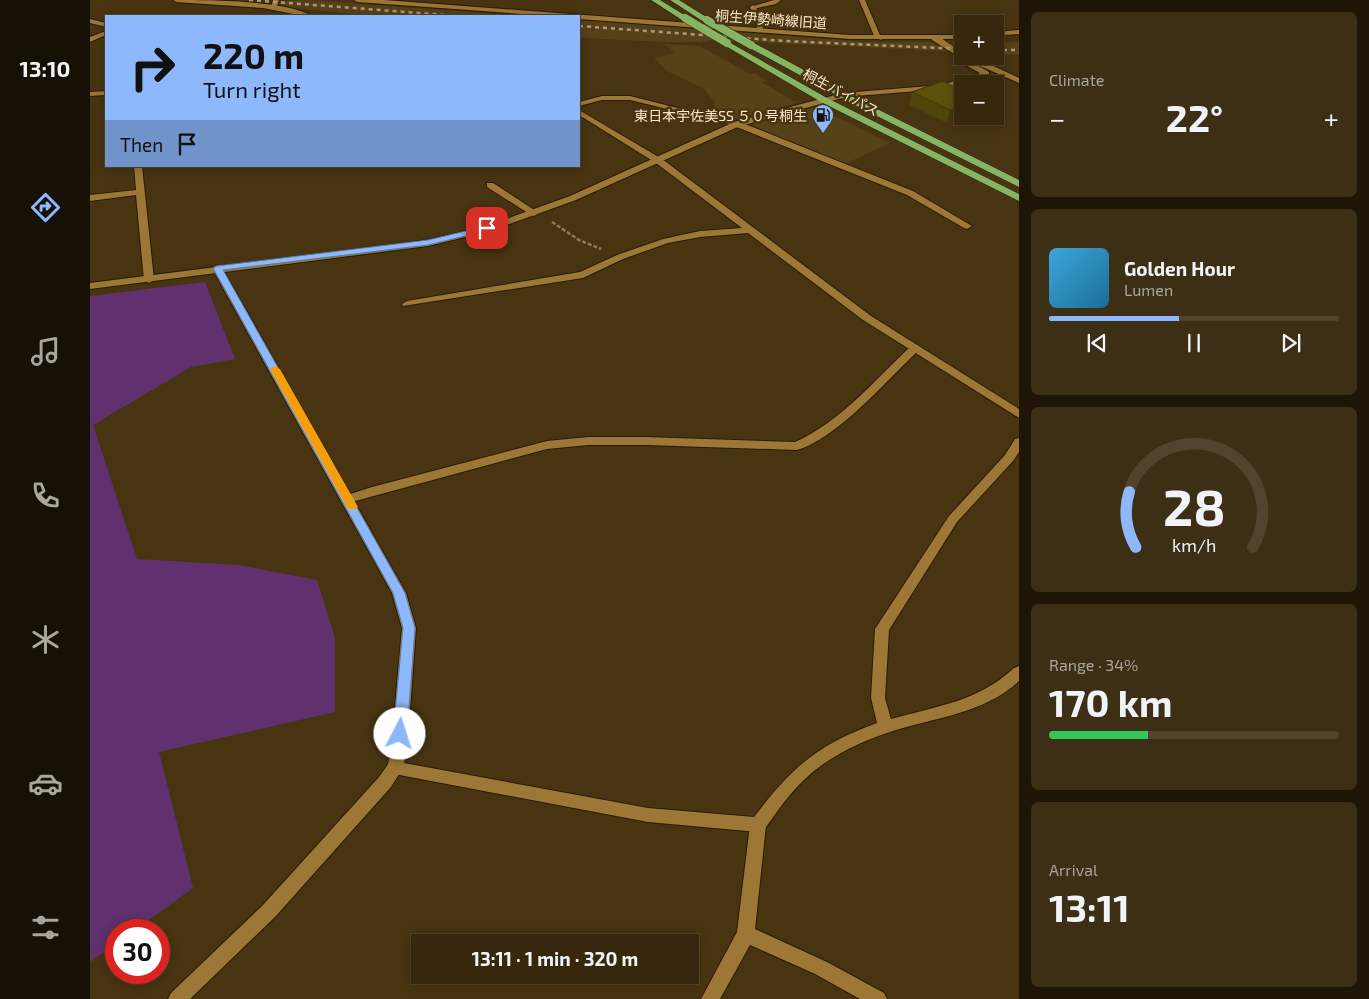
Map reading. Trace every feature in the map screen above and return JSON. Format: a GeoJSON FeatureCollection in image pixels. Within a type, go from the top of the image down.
{"type":"FeatureCollection","features":[{"type":"Feature","properties":{"kind":"highway","name":"桐生バイパス"},"geometry":{"type":"LineString","coordinates":[[655,0],[824,100],[1019,198]]}},
{"type":"Feature","properties":{"kind":"highway","name":"桐生バイパス"},"geometry":{"type":"LineString","coordinates":[[674,0],[843,95],[1019,184]]}},
{"type":"Feature","properties":{"kind":"street"},"geometry":{"type":"LineString","coordinates":[[176,0],[292,10],[306,15]]}},
{"type":"Feature","properties":{"kind":"street"},"geometry":{"type":"LineString","coordinates":[[274,8],[276,0]]}},
{"type":"Feature","properties":{"kind":"street","name":"桐生伊勢崎線旧道"},"geometry":{"type":"LineString","coordinates":[[357,0],[563,15]]}},
{"type":"Feature","properties":{"kind":"street"},"geometry":{"type":"LineString","coordinates":[[762,31],[753,7],[774,3],[778,0]]}},
{"type":"Feature","properties":{"kind":"street"},"geometry":{"type":"LineString","coordinates":[[862,0],[879,38]]}},
{"type":"Feature","properties":{"kind":"street"},"geometry":{"type":"LineString","coordinates":[[279,15],[292,10]]}},
{"type":"Feature","properties":{"kind":"street","name":"桐生伊勢崎線旧道"},"geometry":{"type":"LineString","coordinates":[[580,16],[762,31],[879,38],[954,37]]}},
{"type":"Feature","properties":{"kind":"street"},"geometry":{"type":"LineString","coordinates":[[90,22],[105,25]]}},
{"type":"Feature","properties":{"kind":"street"},"geometry":{"type":"LineString","coordinates":[[1004,33],[1019,32]]}},
{"type":"Feature","properties":{"kind":"street"},"geometry":{"type":"LineString","coordinates":[[90,40],[105,33]]}},
{"type":"Feature","properties":{"kind":"street"},"geometry":{"type":"LineString","coordinates":[[935,38],[954,51]]}},
{"type":"Feature","properties":{"kind":"street"},"geometry":{"type":"LineString","coordinates":[[90,286],[149,280],[217,268],[428,242],[469,234],[536,212],[659,161],[737,124],[843,95],[943,87],[986,74],[971,65]]}},
{"type":"Feature","properties":{"kind":"street"},"geometry":{"type":"LineString","coordinates":[[984,65],[1019,81]]}},
{"type":"Feature","properties":{"kind":"street"},"geometry":{"type":"LineString","coordinates":[[90,94],[105,93]]}},
{"type":"Feature","properties":{"kind":"street"},"geometry":{"type":"LineString","coordinates":[[580,104],[602,98],[630,98],[737,124],[910,193],[967,226]]}},
{"type":"Feature","properties":{"kind":"street"},"geometry":{"type":"LineString","coordinates":[[580,113],[659,161],[867,318],[1019,414]]}},
{"type":"Feature","properties":{"kind":"street"},"geometry":{"type":"LineString","coordinates":[[138,167],[149,280]]}},
{"type":"Feature","properties":{"kind":"street"},"geometry":{"type":"LineString","coordinates":[[490,184],[536,212]]}},
{"type":"Feature","properties":{"kind":"street"},"geometry":{"type":"LineString","coordinates":[[90,198],[141,192]]}},
{"type":"Feature","properties":{"kind":"street"},"geometry":{"type":"LineString","coordinates":[[407,304],[583,275],[629,254],[684,237],[750,230]]}},
{"type":"Feature","properties":{"kind":"street"},"geometry":{"type":"LineString","coordinates":[[177,999],[269,911],[385,782],[395,768],[399,751],[409,628],[408,617],[399,593],[217,268]]}},
{"type":"Feature","properties":{"kind":"street"},"geometry":{"type":"LineString","coordinates":[[348,499],[547,445],[569,442],[674,441],[796,446],[806,443],[836,420],[914,348]]}},
{"type":"Feature","properties":{"kind":"street"},"geometry":{"type":"LineString","coordinates":[[886,727],[878,698],[882,629],[953,520],[1008,458],[1019,442]]}},
{"type":"Feature","properties":{"kind":"street"},"geometry":{"type":"LineString","coordinates":[[710,999],[746,934],[758,825],[784,790],[806,768],[835,750],[886,727],[978,702],[1008,684],[1019,672]]}},
{"type":"Feature","properties":{"kind":"street"},"geometry":{"type":"LineString","coordinates":[[395,768],[648,815],[758,825]]}},
{"type":"Feature","properties":{"kind":"street"},"geometry":{"type":"LineString","coordinates":[[746,934],[821,968],[878,999]]}},
{"type":"Feature","properties":{"kind":"path"},"geometry":{"type":"LineString","coordinates":[[536,212],[579,240],[601,249],[629,254]]}},
{"type":"Feature","properties":{"kind":"shaded area"},"geometry":{"type":"Polygon","coordinates":[[[308,0],[511,15],[362,15],[283,7],[280,1],[308,0]]]}},
{"type":"Feature","properties":{"kind":"shaded area"},"geometry":{"type":"Polygon","coordinates":[[[580,20],[867,42],[930,42],[950,51],[708,40],[707,42],[663,42],[580,37],[580,20]]]}},
{"type":"Feature","properties":{"kind":"shaded area"},"geometry":{"type":"Polygon","coordinates":[[[1004,42],[1019,42],[1019,55],[1004,54],[1004,42]]]}},
{"type":"Feature","properties":{"kind":"shaded area"},"geometry":{"type":"Polygon","coordinates":[[[665,44],[700,46],[750,74],[755,73],[766,80],[762,82],[797,103],[735,119],[714,115],[715,102],[703,88],[667,71],[654,58],[674,53],[665,44]]]}},
{"type":"Feature","properties":{"kind":"shaded area","name":"東日本宇佐美SS ５０号桐生"},"geometry":{"type":"Polygon","coordinates":[[[813,108],[833,115],[890,143],[845,164],[754,127],[754,123],[813,108]]]}},
{"type":"Feature","properties":{"kind":"shaded area"},"geometry":{"type":"Polygon","coordinates":[[[205,282],[235,359],[191,367],[93,425],[137,559],[239,565],[317,580],[335,638],[335,712],[159,752],[193,888],[150,919],[105,919],[105,951],[90,962],[90,296],[205,282]]]}},
{"type":"Feature","properties":{"kind":"building"},"geometry":{"type":"Polygon","coordinates":[[[943,81],[954,87],[954,109],[950,110],[912,92],[943,81]]]}},
{"type":"Feature","properties":{"kind":"railway"},"geometry":{"type":"LineString","coordinates":[[249,0],[445,15]]}},
{"type":"Feature","properties":{"kind":"railway"},"geometry":{"type":"LineString","coordinates":[[580,26],[785,41],[954,49]]}},
{"type":"Feature","properties":{"kind":"railway"},"geometry":{"type":"LineString","coordinates":[[1004,50],[1019,50]]}},
{"type":"Feature","properties":{"kind":"slow traffic"},"geometry":{"type":"LineString","coordinates":[[275,369],[352,507]]}},
{"type":"Feature","properties":{"kind":"place","name":"東日本宇佐美SS ５０号桐生"},"geometry":{"type":"Point","coordinates":[823,134]}},
{"type":"Feature","properties":{"kind":"route"},"geometry":{"type":"LineString","coordinates":[[400,734],[409,628],[408,617],[399,593],[217,268],[353,253],[428,242],[469,234],[487,228]]}}]}
